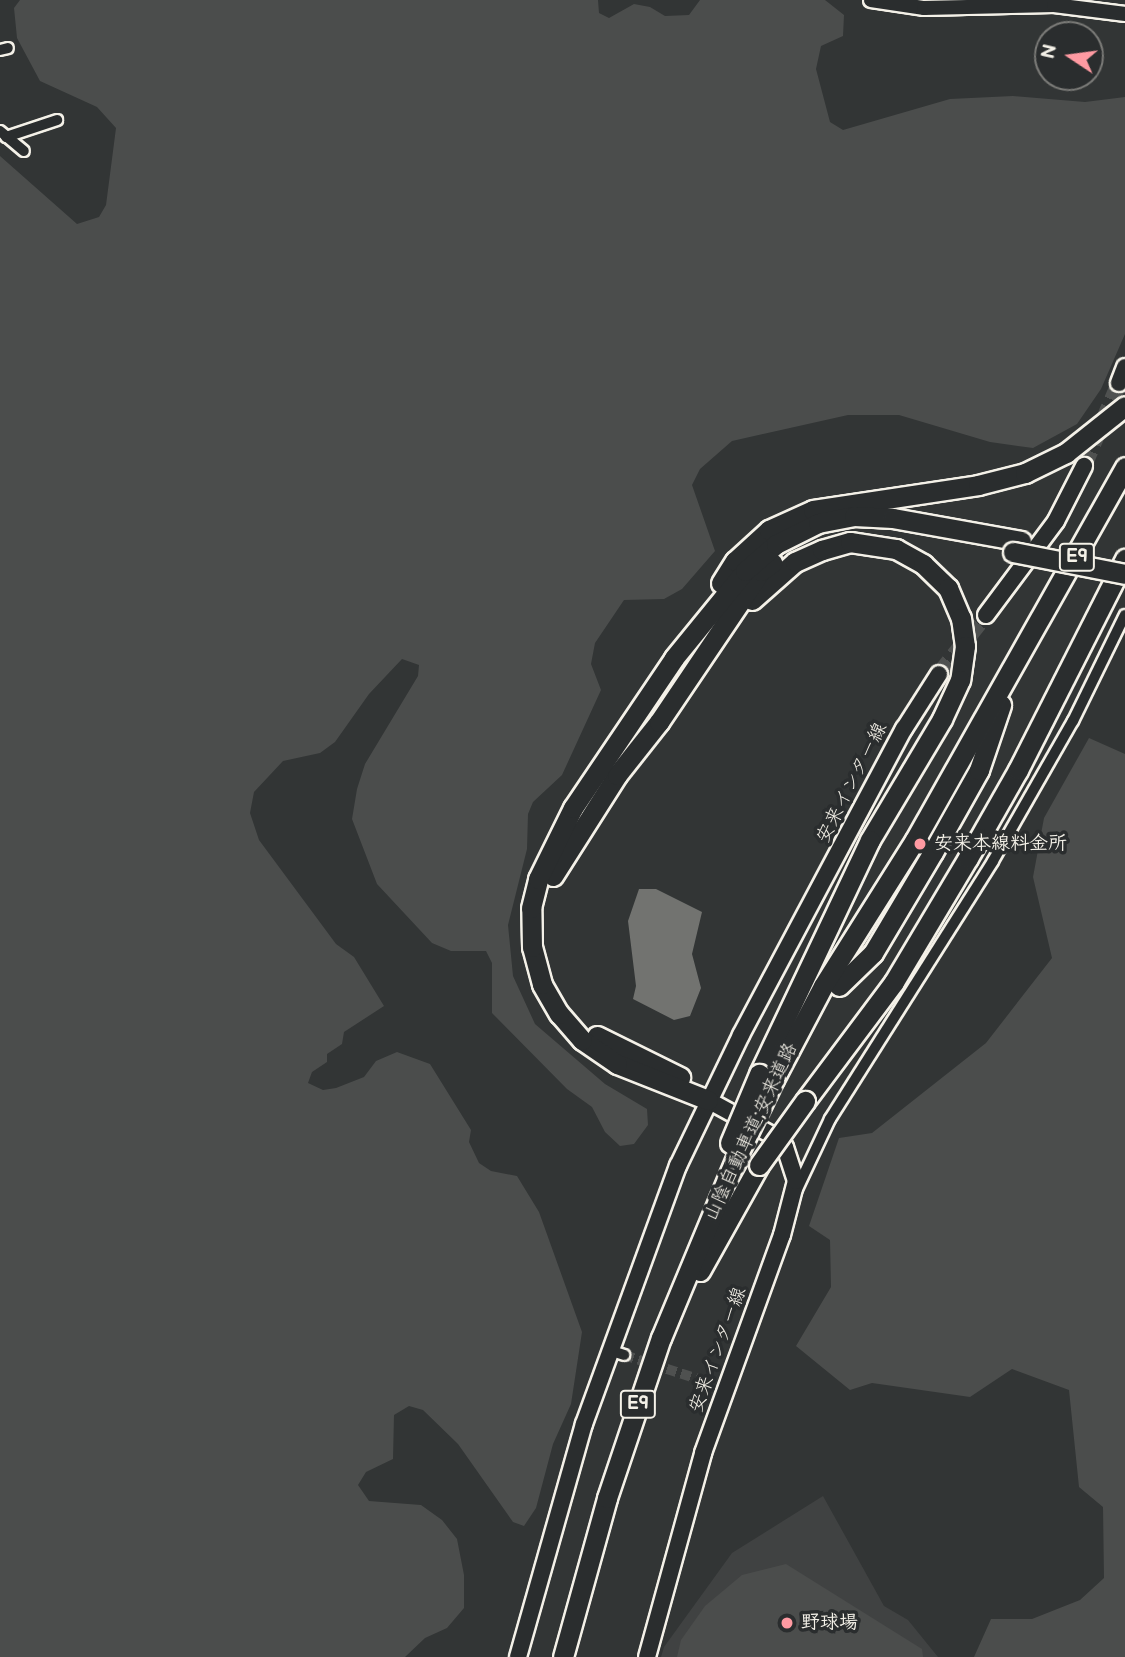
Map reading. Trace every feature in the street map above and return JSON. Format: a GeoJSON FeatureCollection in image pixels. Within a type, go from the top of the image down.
{"type":"FeatureCollection","features":[{"type":"Feature","properties":{"kind":"highway"},"geometry":{"type":"LineString","coordinates":[[708,1100],[617,1064],[582,1040],[559,1014],[542,984],[532,947],[531,908],[538,879],[555,841],[600,764],[674,659],[735,561],[769,530],[813,510],[850,501],[978,485],[1025,473],[1066,453],[1125,406]]}},
{"type":"Feature","properties":{"kind":"highway","name":"E9"},"geometry":{"type":"LineString","coordinates":[[832,983],[841,944],[953,754],[1001,692],[1125,467]]}},
{"type":"Feature","properties":{"kind":"highway"},"geometry":{"type":"LineString","coordinates":[[674,659],[745,570],[776,544],[818,523],[854,516],[893,518],[1125,574]]}},
{"type":"Feature","properties":{"kind":"highway"},"geometry":{"type":"LineString","coordinates":[[708,1100],[683,1078],[591,1032],[567,1007],[551,976],[543,945],[549,884],[564,853],[761,571],[789,549],[822,534],[855,527],[897,530],[1125,560],[1018,770],[894,982],[804,1101],[741,1160]]}},
{"type":"Feature","properties":{"kind":"highway"},"geometry":{"type":"LineString","coordinates":[[697,666],[744,608],[772,580],[795,562],[850,542],[896,549],[923,564],[948,588],[961,618],[965,646],[960,680],[942,719],[870,840],[771,1078],[741,1160]]}},
{"type":"Feature","properties":{"kind":"highway","name":"E9"},"geometry":{"type":"LineString","coordinates":[[832,983],[873,953],[933,852],[979,770],[1001,692]]}},
{"type":"Feature","properties":{"kind":"highway","name":"山陰自動車道;安来道路"},"geometry":{"type":"LineString","coordinates":[[771,1078],[832,983]]}},
{"type":"Feature","properties":{"kind":"highway","name":"E9"},"geometry":{"type":"LineString","coordinates":[[563,1657],[607,1498],[661,1338],[741,1160]]}},
{"type":"Feature","properties":{"kind":"highway","name":"山陰自動車道;安来道路"},"geometry":{"type":"LineString","coordinates":[[572,1657],[618,1486],[675,1321],[741,1160]]}},
{"type":"Feature","properties":{"kind":"main road"},"geometry":{"type":"LineString","coordinates":[[986,615],[1056,521],[1084,466]]}},
{"type":"Feature","properties":{"kind":"main road","name":"安来インター線"},"geometry":{"type":"LineString","coordinates":[[518,1657],[616,1352],[708,1100],[904,729],[939,674]]}},
{"type":"Feature","properties":{"kind":"main road","name":"安来インター線"},"geometry":{"type":"LineString","coordinates":[[647,1657],[719,1386],[794,1194],[796,1172],[785,1147],[770,1134],[708,1100]]}},
{"type":"Feature","properties":{"kind":"street"},"geometry":{"type":"LineString","coordinates":[[871,0],[924,8],[1034,3],[1125,14]]}},
{"type":"Feature","properties":{"kind":"street"},"geometry":{"type":"LineString","coordinates":[[3,134],[57,120]]}},
{"type":"Feature","properties":{"kind":"street"},"geometry":{"type":"LineString","coordinates":[[3,134],[24,151]]}},
{"type":"Feature","properties":{"kind":"street"},"geometry":{"type":"LineString","coordinates":[[794,1194],[830,1119],[1033,791],[1125,615]]}},
{"type":"Feature","properties":{"kind":"shaded area"},"geometry":{"type":"Polygon","coordinates":[[[20,0],[598,0],[599,13],[609,18],[634,4],[650,7],[665,16],[689,15],[700,0],[825,0],[844,15],[843,36],[821,46],[816,69],[830,122],[843,130],[950,99],[1013,96],[1085,102],[1125,97],[1125,334],[1101,389],[1077,424],[1033,448],[990,442],[899,415],[848,415],[732,441],[700,469],[692,485],[715,551],[682,589],[664,599],[624,600],[595,643],[591,664],[601,690],[562,775],[533,802],[528,814],[527,849],[508,925],[513,976],[535,1024],[605,1084],[647,1109],[648,1125],[634,1144],[620,1146],[605,1132],[592,1107],[567,1089],[492,1013],[492,963],[486,951],[451,951],[432,943],[377,884],[352,819],[357,789],[365,764],[418,676],[419,665],[402,659],[369,694],[335,742],[320,753],[283,761],[254,792],[250,813],[259,840],[336,944],[354,957],[384,1006],[344,1032],[342,1044],[327,1054],[327,1062],[312,1072],[308,1083],[323,1090],[336,1088],[364,1077],[376,1061],[397,1052],[430,1064],[471,1130],[469,1142],[479,1163],[491,1171],[517,1176],[539,1212],[582,1332],[571,1404],[553,1444],[536,1508],[524,1526],[513,1522],[458,1444],[423,1410],[409,1406],[394,1415],[393,1459],[366,1472],[358,1485],[369,1501],[421,1505],[442,1520],[457,1539],[464,1575],[464,1608],[447,1628],[425,1638],[405,1657],[0,1657],[0,156],[77,224],[99,217],[106,205],[116,128],[97,107],[40,81],[17,38],[14,8],[20,0]]]}},
{"type":"Feature","properties":{"kind":"shaded area"},"geometry":{"type":"Polygon","coordinates":[[[1089,738],[1125,754],[1125,1657],[974,1657],[991,1619],[1032,1619],[1080,1600],[1104,1578],[1103,1507],[1079,1487],[1069,1390],[1012,1369],[970,1397],[872,1383],[850,1390],[796,1346],[831,1287],[830,1240],[809,1226],[839,1138],[872,1133],[986,1043],[1052,958],[1033,877],[1044,818],[1089,738]]]}},
{"type":"Feature","properties":{"kind":"shaded area"},"geometry":{"type":"Polygon","coordinates":[[[639,889],[656,889],[702,912],[692,954],[701,988],[690,1016],[674,1020],[633,999],[636,986],[628,921],[639,889]]]}},
{"type":"Feature","properties":{"kind":"shaded area"},"geometry":{"type":"Polygon","coordinates":[[[823,1496],[884,1606],[908,1620],[938,1657],[661,1657],[664,1647],[732,1553],[823,1496]]]}},
{"type":"Feature","properties":{"kind":"shaded area","name":"野球場"},"geometry":{"type":"Polygon","coordinates":[[[786,1564],[922,1649],[923,1657],[677,1657],[681,1640],[705,1606],[742,1575],[786,1564]]]}},
{"type":"Feature","properties":{"kind":"tunnel"},"geometry":{"type":"LineString","coordinates":[[1084,466],[1119,383]]}},
{"type":"Feature","properties":{"kind":"tunnel"},"geometry":{"type":"LineString","coordinates":[[939,674],[986,615]]}},
{"type":"Feature","properties":{"kind":"tunnel"},"geometry":{"type":"LineString","coordinates":[[624,1355],[713,1384]]}},
{"type":"Feature","properties":{"kind":"place","name":"安来本線料金所"},"geometry":{"type":"Point","coordinates":[920,844]}},
{"type":"Feature","properties":{"kind":"place","name":"野球場"},"geometry":{"type":"Point","coordinates":[787,1623]}}]}
